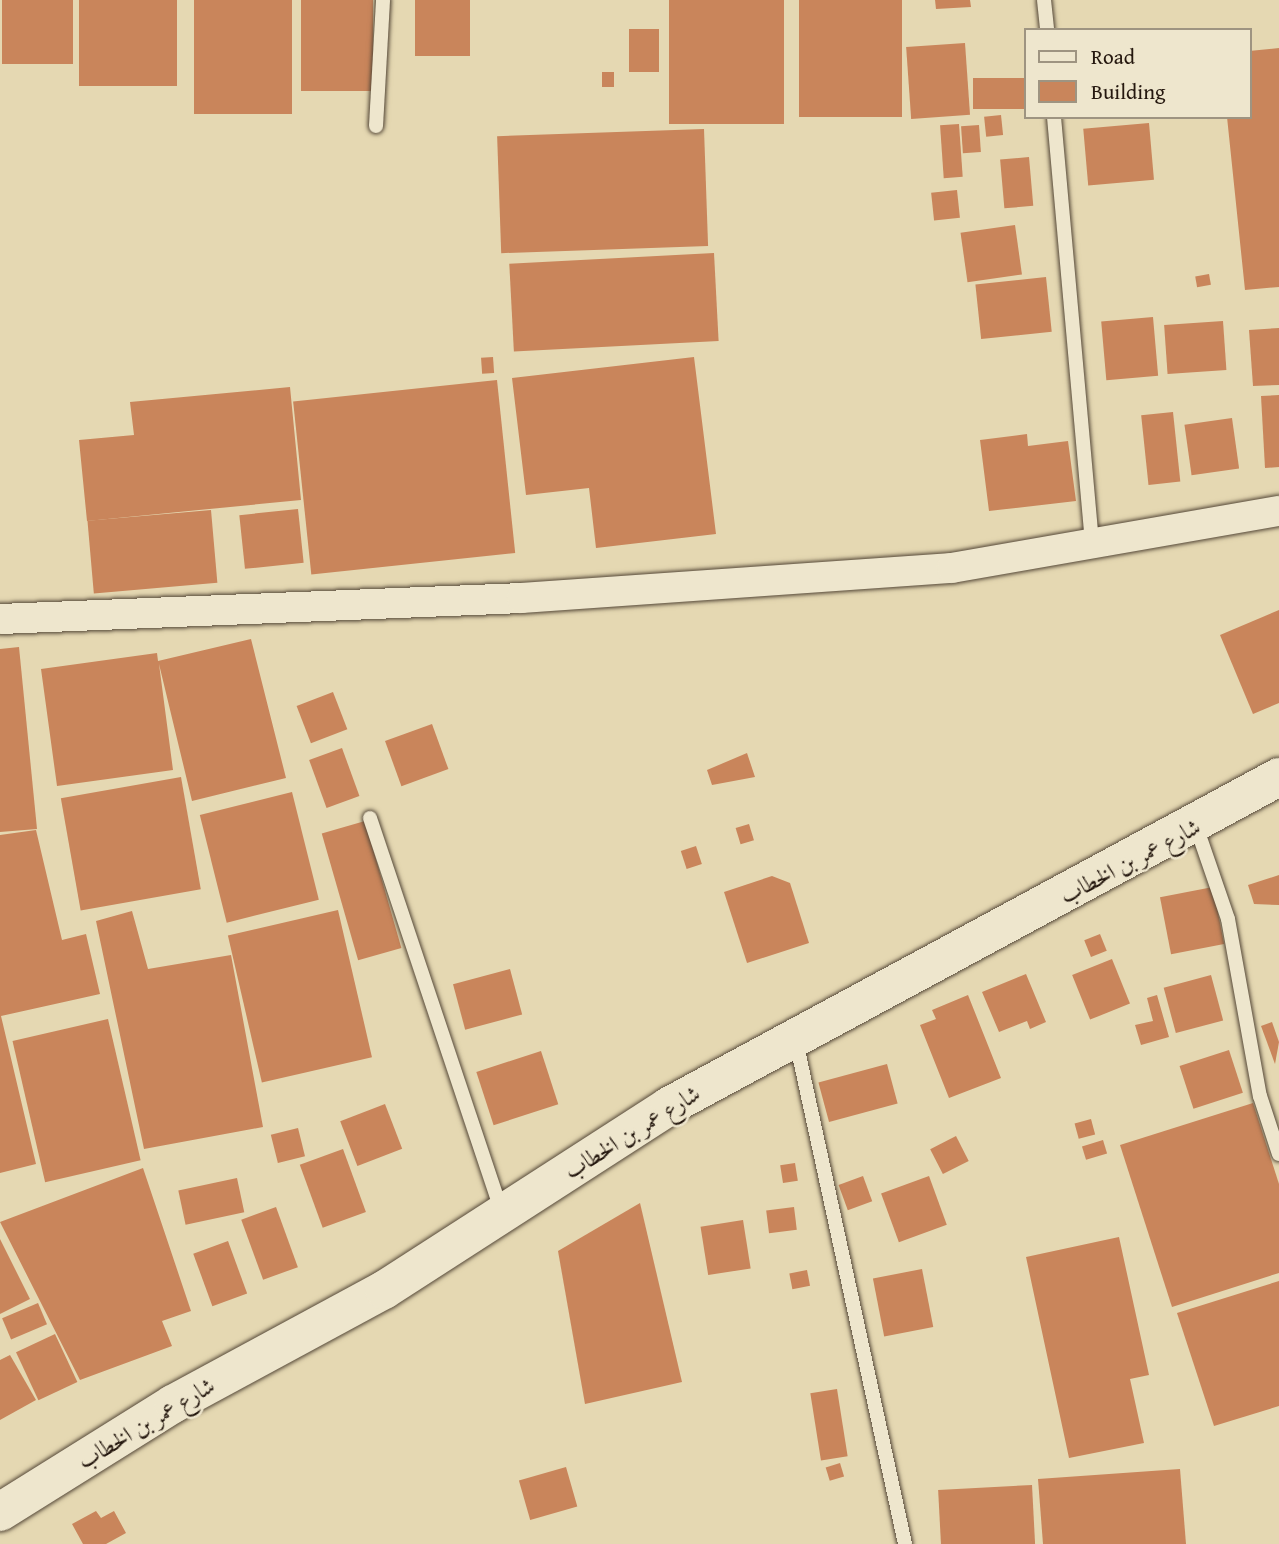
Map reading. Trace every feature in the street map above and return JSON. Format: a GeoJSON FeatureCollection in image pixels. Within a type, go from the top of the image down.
{"type":"FeatureCollection","features":[{"type":"Feature","properties":{"kind":"main road","name":"شارع عمر بن الخطاب"},"geometry":{"type":"LineString","coordinates":[[0,1512],[173,1404],[384,1290],[669,1105],[796,1041],[1196,826],[1279,777]]}},
{"type":"Feature","properties":{"kind":"street"},"geometry":{"type":"LineString","coordinates":[[0,619],[536,597],[952,568],[1279,512]]}},
{"type":"Feature","properties":{"kind":"lane"},"geometry":{"type":"LineString","coordinates":[[376,126],[383,0]]}},
{"type":"Feature","properties":{"kind":"lane"},"geometry":{"type":"LineString","coordinates":[[1044,0],[1047,28]]}},
{"type":"Feature","properties":{"kind":"lane"},"geometry":{"type":"LineString","coordinates":[[1054,119],[1092,542]]}},
{"type":"Feature","properties":{"kind":"lane"},"geometry":{"type":"LineString","coordinates":[[370,818],[502,1214]]}},
{"type":"Feature","properties":{"kind":"lane"},"geometry":{"type":"LineString","coordinates":[[1196,826],[1228,919],[1260,1096],[1279,1154]]}},
{"type":"Feature","properties":{"kind":"lane"},"geometry":{"type":"LineString","coordinates":[[796,1041],[905,1544]]}},
{"type":"Feature","properties":{"kind":"building"},"geometry":{"type":"Polygon","coordinates":[[[2,0],[73,0],[73,64],[2,64],[2,0]]]}},
{"type":"Feature","properties":{"kind":"building"},"geometry":{"type":"Polygon","coordinates":[[[79,0],[177,0],[177,86],[79,86],[79,0]]]}},
{"type":"Feature","properties":{"kind":"building"},"geometry":{"type":"Polygon","coordinates":[[[194,0],[292,0],[292,114],[194,114],[194,0]]]}},
{"type":"Feature","properties":{"kind":"building"},"geometry":{"type":"Polygon","coordinates":[[[301,0],[373,0],[373,91],[301,91],[301,0]]]}},
{"type":"Feature","properties":{"kind":"building"},"geometry":{"type":"Polygon","coordinates":[[[415,0],[470,0],[470,56],[415,56],[415,0]]]}},
{"type":"Feature","properties":{"kind":"building"},"geometry":{"type":"Polygon","coordinates":[[[669,0],[784,0],[784,124],[669,124],[669,0]]]}},
{"type":"Feature","properties":{"kind":"building"},"geometry":{"type":"Polygon","coordinates":[[[799,0],[902,0],[902,117],[799,117],[799,0]]]}},
{"type":"Feature","properties":{"kind":"building"},"geometry":{"type":"Polygon","coordinates":[[[935,0],[970,0],[971,7],[936,9],[935,0]]]}},
{"type":"Feature","properties":{"kind":"building"},"geometry":{"type":"Polygon","coordinates":[[[629,29],[659,29],[659,72],[629,72],[629,29]]]}},
{"type":"Feature","properties":{"kind":"building"},"geometry":{"type":"Polygon","coordinates":[[[965,43],[970,115],[911,119],[906,47],[965,43]]]}},
{"type":"Feature","properties":{"kind":"building"},"geometry":{"type":"Polygon","coordinates":[[[1279,48],[1279,287],[1245,290],[1227,119],[1251,119],[1251,51],[1279,48]]]}},
{"type":"Feature","properties":{"kind":"building"},"geometry":{"type":"Polygon","coordinates":[[[602,72],[614,72],[614,87],[602,87],[602,72]]]}},
{"type":"Feature","properties":{"kind":"building"},"geometry":{"type":"Polygon","coordinates":[[[973,78],[1024,78],[1024,109],[973,109],[973,78]]]}},
{"type":"Feature","properties":{"kind":"building"},"geometry":{"type":"Polygon","coordinates":[[[1001,115],[1003,135],[986,137],[984,117],[1001,115]]]}},
{"type":"Feature","properties":{"kind":"building"},"geometry":{"type":"Polygon","coordinates":[[[1149,123],[1154,180],[1088,186],[1083,129],[1149,123]]]}},
{"type":"Feature","properties":{"kind":"building"},"geometry":{"type":"Polygon","coordinates":[[[959,124],[963,177],[944,178],[940,125],[959,124]]]}},
{"type":"Feature","properties":{"kind":"building"},"geometry":{"type":"Polygon","coordinates":[[[979,125],[981,152],[963,153],[961,126],[979,125]]]}},
{"type":"Feature","properties":{"kind":"building"},"geometry":{"type":"Polygon","coordinates":[[[704,129],[708,246],[501,253],[497,136],[704,129]]]}},
{"type":"Feature","properties":{"kind":"building"},"geometry":{"type":"Polygon","coordinates":[[[1029,157],[1033,206],[1004,208],[1000,160],[1029,157]]]}},
{"type":"Feature","properties":{"kind":"building"},"geometry":{"type":"Polygon","coordinates":[[[957,190],[960,218],[934,221],[931,193],[957,190]]]}},
{"type":"Feature","properties":{"kind":"building"},"geometry":{"type":"Polygon","coordinates":[[[1015,225],[1022,275],[967,282],[961,233],[1015,225]]]}},
{"type":"Feature","properties":{"kind":"building"},"geometry":{"type":"Polygon","coordinates":[[[714,253],[719,341],[514,352],[509,264],[714,253]]]}},
{"type":"Feature","properties":{"kind":"building"},"geometry":{"type":"Polygon","coordinates":[[[1209,274],[1211,285],[1197,287],[1195,276],[1209,274]]]}},
{"type":"Feature","properties":{"kind":"building"},"geometry":{"type":"Polygon","coordinates":[[[1046,277],[1052,332],[981,339],[975,284],[1046,277]]]}},
{"type":"Feature","properties":{"kind":"building"},"geometry":{"type":"Polygon","coordinates":[[[1153,317],[1158,376],[1106,380],[1101,322],[1153,317]]]}},
{"type":"Feature","properties":{"kind":"building"},"geometry":{"type":"Polygon","coordinates":[[[1223,321],[1226,370],[1168,374],[1164,325],[1223,321]]]}},
{"type":"Feature","properties":{"kind":"building"},"geometry":{"type":"Polygon","coordinates":[[[1279,328],[1279,385],[1253,386],[1249,330],[1279,328]]]}},
{"type":"Feature","properties":{"kind":"building"},"geometry":{"type":"Polygon","coordinates":[[[493,357],[494,373],[482,374],[481,358],[493,357]]]}},
{"type":"Feature","properties":{"kind":"building"},"geometry":{"type":"Polygon","coordinates":[[[694,357],[716,534],[596,548],[589,488],[526,495],[512,378],[694,357]]]}},
{"type":"Feature","properties":{"kind":"building"},"geometry":{"type":"Polygon","coordinates":[[[497,380],[515,553],[311,574],[293,401],[497,380]]]}},
{"type":"Feature","properties":{"kind":"building"},"geometry":{"type":"Polygon","coordinates":[[[290,387],[301,500],[87,521],[79,440],[134,435],[130,402],[290,387]]]}},
{"type":"Feature","properties":{"kind":"building"},"geometry":{"type":"Polygon","coordinates":[[[1279,395],[1279,467],[1265,468],[1261,396],[1279,395]]]}},
{"type":"Feature","properties":{"kind":"building"},"geometry":{"type":"Polygon","coordinates":[[[1173,412],[1180,482],[1148,485],[1141,415],[1173,412]]]}},
{"type":"Feature","properties":{"kind":"building"},"geometry":{"type":"Polygon","coordinates":[[[1232,418],[1239,469],[1192,475],[1184,425],[1232,418]]]}},
{"type":"Feature","properties":{"kind":"building"},"geometry":{"type":"Polygon","coordinates":[[[1027,434],[1028,446],[1068,441],[1076,501],[989,511],[980,440],[1027,434]]]}},
{"type":"Feature","properties":{"kind":"building"},"geometry":{"type":"Polygon","coordinates":[[[298,509],[304,563],[245,569],[239,515],[298,509]]]}},
{"type":"Feature","properties":{"kind":"building"},"geometry":{"type":"Polygon","coordinates":[[[211,510],[217,583],[94,594],[87,521],[211,510]]]}},
{"type":"Feature","properties":{"kind":"building"},"geometry":{"type":"Polygon","coordinates":[[[1279,610],[1279,703],[1253,714],[1220,635],[1279,610]]]}},
{"type":"Feature","properties":{"kind":"building"},"geometry":{"type":"Polygon","coordinates":[[[251,639],[286,778],[192,801],[159,664],[173,770],[57,786],[41,669],[157,653],[158,661],[251,639]]]}},
{"type":"Feature","properties":{"kind":"building"},"geometry":{"type":"Polygon","coordinates":[[[19,647],[37,829],[0,832],[0,649],[19,647]]]}},
{"type":"Feature","properties":{"kind":"building"},"geometry":{"type":"Polygon","coordinates":[[[333,692],[347,729],[311,743],[297,706],[333,692]]]}},
{"type":"Feature","properties":{"kind":"building"},"geometry":{"type":"Polygon","coordinates":[[[432,724],[448,769],[401,786],[385,741],[432,724]]]}},
{"type":"Feature","properties":{"kind":"building"},"geometry":{"type":"Polygon","coordinates":[[[342,748],[359,796],[327,808],[309,760],[342,748]]]}},
{"type":"Feature","properties":{"kind":"building"},"geometry":{"type":"Polygon","coordinates":[[[747,753],[755,777],[712,785],[707,770],[747,753]]]}},
{"type":"Feature","properties":{"kind":"building"},"geometry":{"type":"Polygon","coordinates":[[[181,777],[201,889],[81,910],[61,798],[181,777]]]}},
{"type":"Feature","properties":{"kind":"building"},"geometry":{"type":"Polygon","coordinates":[[[292,792],[319,900],[227,923],[200,815],[292,792]]]}},
{"type":"Feature","properties":{"kind":"building"},"geometry":{"type":"Polygon","coordinates":[[[365,821],[401,948],[358,960],[322,833],[365,821]]]}},
{"type":"Feature","properties":{"kind":"building"},"geometry":{"type":"Polygon","coordinates":[[[749,824],[754,840],[741,844],[736,828],[749,824]]]}},
{"type":"Feature","properties":{"kind":"building"},"geometry":{"type":"Polygon","coordinates":[[[36,830],[62,940],[86,934],[100,994],[1,1016],[36,1164],[0,1173],[0,835],[36,830]]]}},
{"type":"Feature","properties":{"kind":"building"},"geometry":{"type":"Polygon","coordinates":[[[696,846],[702,864],[687,869],[681,851],[696,846]]]}},
{"type":"Feature","properties":{"kind":"building"},"geometry":{"type":"Polygon","coordinates":[[[1279,875],[1279,905],[1254,904],[1248,885],[1279,875]]]}},
{"type":"Feature","properties":{"kind":"building"},"geometry":{"type":"Polygon","coordinates":[[[772,876],[790,883],[809,943],[747,963],[724,892],[772,876]]]}},
{"type":"Feature","properties":{"kind":"building"},"geometry":{"type":"Polygon","coordinates":[[[1213,887],[1224,944],[1171,954],[1160,897],[1213,887]]]}},
{"type":"Feature","properties":{"kind":"building"},"geometry":{"type":"Polygon","coordinates":[[[338,910],[372,1057],[262,1083],[228,935],[338,910]]]}},
{"type":"Feature","properties":{"kind":"building"},"geometry":{"type":"Polygon","coordinates":[[[132,911],[148,969],[231,955],[263,1127],[144,1149],[96,921],[132,911]]]}},
{"type":"Feature","properties":{"kind":"building"},"geometry":{"type":"Polygon","coordinates":[[[1100,934],[1107,951],[1091,957],[1084,940],[1100,934]]]}},
{"type":"Feature","properties":{"kind":"building"},"geometry":{"type":"Polygon","coordinates":[[[1112,959],[1130,1004],[1090,1020],[1072,975],[1112,959]]]}},
{"type":"Feature","properties":{"kind":"building"},"geometry":{"type":"Polygon","coordinates":[[[510,969],[522,1014],[465,1030],[453,984],[510,969]]]}},
{"type":"Feature","properties":{"kind":"building"},"geometry":{"type":"Polygon","coordinates":[[[1026,974],[1046,1022],[1030,1029],[1027,1021],[999,1032],[982,992],[1026,974]]]}},
{"type":"Feature","properties":{"kind":"building"},"geometry":{"type":"Polygon","coordinates":[[[1211,975],[1223,1020],[1176,1033],[1164,988],[1211,975]]]}},
{"type":"Feature","properties":{"kind":"building"},"geometry":{"type":"Polygon","coordinates":[[[968,995],[1001,1078],[949,1098],[920,1025],[936,1019],[932,1010],[968,995]]]}},
{"type":"Feature","properties":{"kind":"building"},"geometry":{"type":"Polygon","coordinates":[[[1157,995],[1169,1037],[1141,1045],[1135,1025],[1153,1021],[1147,998],[1157,995]]]}},
{"type":"Feature","properties":{"kind":"building"},"geometry":{"type":"Polygon","coordinates":[[[108,1019],[141,1160],[45,1182],[13,1041],[108,1019]]]}},
{"type":"Feature","properties":{"kind":"building"},"geometry":{"type":"Polygon","coordinates":[[[1272,1022],[1279,1042],[1275,1064],[1261,1026],[1272,1022]]]}},
{"type":"Feature","properties":{"kind":"building"},"geometry":{"type":"Polygon","coordinates":[[[1229,1050],[1243,1093],[1193,1109],[1180,1066],[1229,1050]]]}},
{"type":"Feature","properties":{"kind":"building"},"geometry":{"type":"Polygon","coordinates":[[[541,1051],[558,1104],[494,1125],[476,1072],[541,1051]]]}},
{"type":"Feature","properties":{"kind":"building"},"geometry":{"type":"Polygon","coordinates":[[[887,1064],[898,1104],[829,1122],[818,1082],[887,1064]]]}},
{"type":"Feature","properties":{"kind":"building"},"geometry":{"type":"Polygon","coordinates":[[[1253,1103],[1279,1184],[1279,1273],[1172,1307],[1120,1145],[1253,1103]]]}},
{"type":"Feature","properties":{"kind":"building"},"geometry":{"type":"Polygon","coordinates":[[[385,1104],[402,1149],[357,1166],[340,1121],[385,1104]]]}},
{"type":"Feature","properties":{"kind":"building"},"geometry":{"type":"Polygon","coordinates":[[[1091,1119],[1095,1134],[1079,1139],[1075,1123],[1091,1119]]]}},
{"type":"Feature","properties":{"kind":"building"},"geometry":{"type":"Polygon","coordinates":[[[298,1128],[305,1156],[278,1163],[271,1135],[298,1128]]]}},
{"type":"Feature","properties":{"kind":"building"},"geometry":{"type":"Polygon","coordinates":[[[956,1136],[969,1161],[943,1174],[930,1149],[956,1136]]]}},
{"type":"Feature","properties":{"kind":"building"},"geometry":{"type":"Polygon","coordinates":[[[1103,1140],[1107,1153],[1086,1160],[1082,1146],[1103,1140]]]}},
{"type":"Feature","properties":{"kind":"building"},"geometry":{"type":"Polygon","coordinates":[[[343,1149],[366,1212],[323,1228],[300,1165],[343,1149]]]}},
{"type":"Feature","properties":{"kind":"building"},"geometry":{"type":"Polygon","coordinates":[[[795,1163],[798,1181],[783,1183],[780,1165],[795,1163]]]}},
{"type":"Feature","properties":{"kind":"building"},"geometry":{"type":"Polygon","coordinates":[[[143,1168],[191,1311],[162,1321],[172,1346],[80,1380],[0,1222],[143,1168]]]}},
{"type":"Feature","properties":{"kind":"building"},"geometry":{"type":"Polygon","coordinates":[[[863,1176],[872,1201],[848,1210],[839,1185],[863,1176]]]}},
{"type":"Feature","properties":{"kind":"building"},"geometry":{"type":"Polygon","coordinates":[[[929,1176],[947,1225],[899,1242],[881,1193],[929,1176]]]}},
{"type":"Feature","properties":{"kind":"building"},"geometry":{"type":"Polygon","coordinates":[[[237,1178],[244,1212],[186,1225],[178,1190],[237,1178]]]}},
{"type":"Feature","properties":{"kind":"building"},"geometry":{"type":"Polygon","coordinates":[[[640,1203],[682,1382],[585,1404],[558,1251],[640,1203]]]}},
{"type":"Feature","properties":{"kind":"building"},"geometry":{"type":"Polygon","coordinates":[[[276,1207],[298,1267],[263,1280],[241,1220],[276,1207]]]}},
{"type":"Feature","properties":{"kind":"building"},"geometry":{"type":"Polygon","coordinates":[[[794,1207],[797,1230],[769,1233],[766,1210],[794,1207]]]}},
{"type":"Feature","properties":{"kind":"building"},"geometry":{"type":"Polygon","coordinates":[[[743,1220],[751,1268],[708,1275],[701,1227],[743,1220]]]}},
{"type":"Feature","properties":{"kind":"building"},"geometry":{"type":"Polygon","coordinates":[[[1119,1237],[1149,1375],[1130,1379],[1144,1443],[1069,1458],[1026,1257],[1119,1237]]]}},
{"type":"Feature","properties":{"kind":"building"},"geometry":{"type":"Polygon","coordinates":[[[0,1239],[30,1299],[0,1314],[0,1239]]]}},
{"type":"Feature","properties":{"kind":"building"},"geometry":{"type":"Polygon","coordinates":[[[228,1241],[247,1294],[212,1306],[193,1254],[228,1241]]]}},
{"type":"Feature","properties":{"kind":"building"},"geometry":{"type":"Polygon","coordinates":[[[922,1269],[933,1327],[884,1336],[873,1279],[922,1269]]]}},
{"type":"Feature","properties":{"kind":"building"},"geometry":{"type":"Polygon","coordinates":[[[807,1270],[810,1286],[792,1289],[789,1273],[807,1270]]]}},
{"type":"Feature","properties":{"kind":"building"},"geometry":{"type":"Polygon","coordinates":[[[1279,1281],[1279,1406],[1214,1426],[1177,1313],[1279,1281]]]}},
{"type":"Feature","properties":{"kind":"building"},"geometry":{"type":"Polygon","coordinates":[[[38,1303],[47,1324],[11,1339],[2,1318],[38,1303]]]}},
{"type":"Feature","properties":{"kind":"building"},"geometry":{"type":"Polygon","coordinates":[[[55,1334],[77,1382],[38,1400],[16,1352],[55,1334]]]}},
{"type":"Feature","properties":{"kind":"building"},"geometry":{"type":"Polygon","coordinates":[[[10,1355],[36,1400],[0,1420],[0,1360],[10,1355]]]}},
{"type":"Feature","properties":{"kind":"building"},"geometry":{"type":"Polygon","coordinates":[[[837,1389],[848,1456],[821,1460],[810,1393],[837,1389]]]}},
{"type":"Feature","properties":{"kind":"building"},"geometry":{"type":"Polygon","coordinates":[[[840,1463],[844,1476],[830,1481],[826,1467],[840,1463]]]}},
{"type":"Feature","properties":{"kind":"building"},"geometry":{"type":"Polygon","coordinates":[[[566,1467],[577,1506],[530,1520],[519,1481],[566,1467]]]}},
{"type":"Feature","properties":{"kind":"building"},"geometry":{"type":"Polygon","coordinates":[[[1180,1469],[1186,1544],[1043,1544],[1038,1479],[1180,1469]]]}},
{"type":"Feature","properties":{"kind":"building"},"geometry":{"type":"Polygon","coordinates":[[[1032,1485],[1035,1544],[941,1544],[938,1490],[1032,1485]]]}},
{"type":"Feature","properties":{"kind":"building"},"geometry":{"type":"Polygon","coordinates":[[[96,1511],[101,1518],[114,1511],[126,1533],[106,1544],[83,1544],[72,1524],[96,1511]]]}}]}
